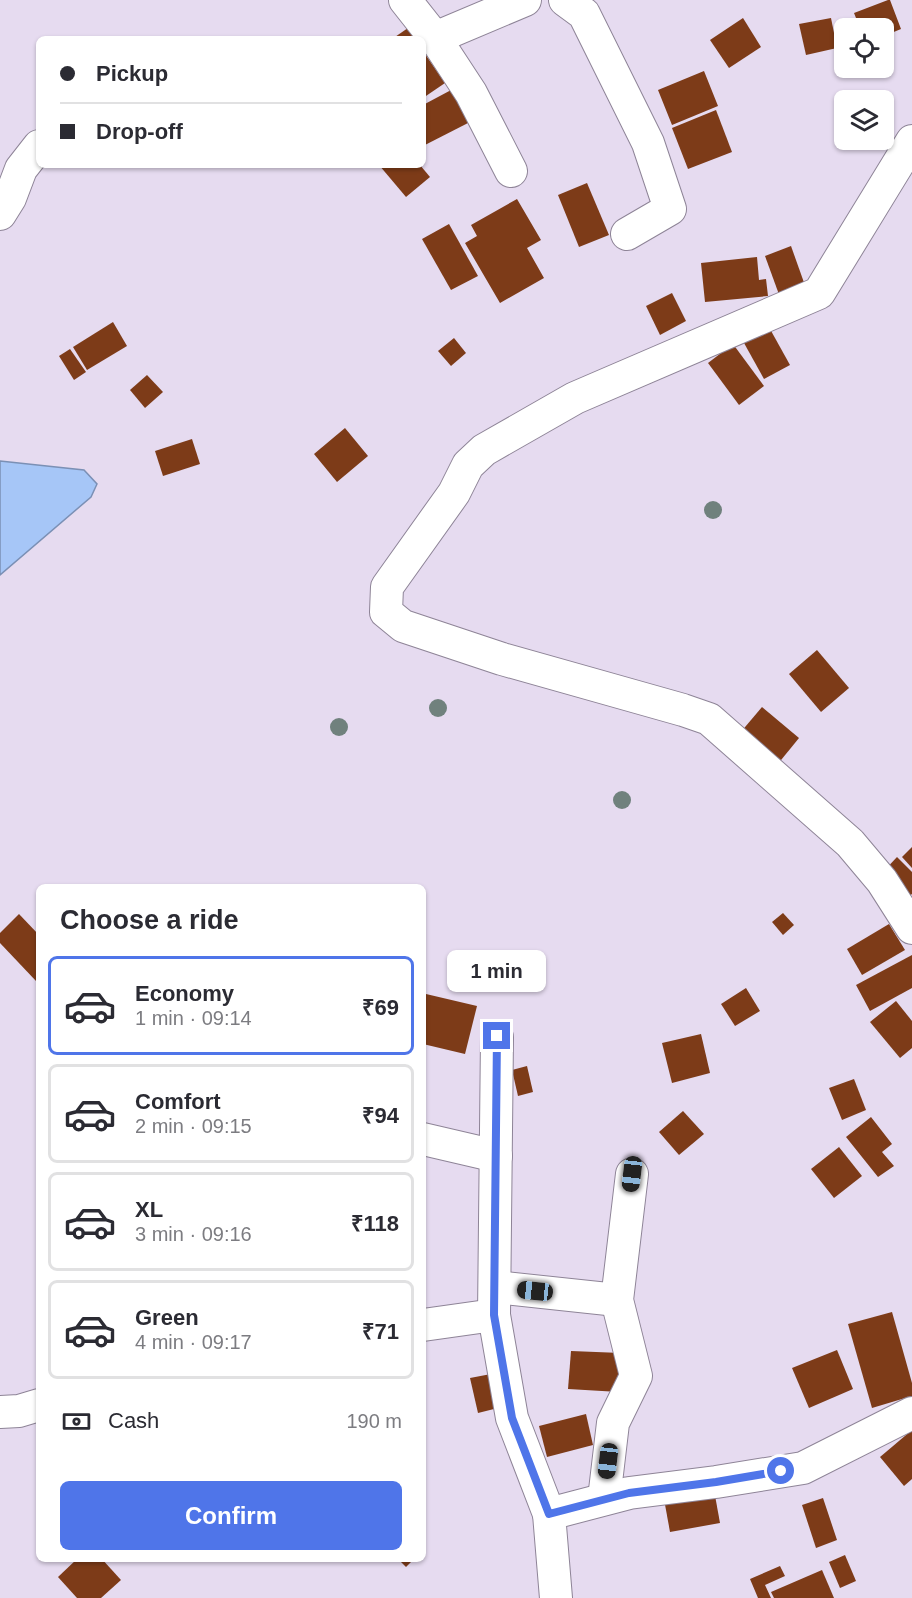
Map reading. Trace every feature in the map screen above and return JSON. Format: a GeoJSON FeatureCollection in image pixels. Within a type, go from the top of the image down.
{"type":"FeatureCollection","features":[{"type":"Feature","properties":{"kind":"street"},"geometry":{"type":"LineString","coordinates":[[405,0],[435,38],[471,93],[511,171]]}},
{"type":"Feature","properties":{"kind":"street"},"geometry":{"type":"LineString","coordinates":[[435,38],[525,0]]}},
{"type":"Feature","properties":{"kind":"street"},"geometry":{"type":"LineString","coordinates":[[565,0],[584,14],[648,143],[670,209],[627,234]]}},
{"type":"Feature","properties":{"kind":"street"},"geometry":{"type":"LineString","coordinates":[[912,141],[819,293],[575,399],[484,450],[468,465],[454,493],[387,587],[386,612],[403,626],[502,659],[683,710],[709,720],[850,843],[882,881],[912,928]]}},
{"type":"Feature","properties":{"kind":"street"},"geometry":{"type":"LineString","coordinates":[[0,214],[10,198],[21,169],[36,150]]}},
{"type":"Feature","properties":{"kind":"street"},"geometry":{"type":"LineString","coordinates":[[497,1036],[494,1301],[512,1418],[549,1514],[556,1598]]}},
{"type":"Feature","properties":{"kind":"street"},"geometry":{"type":"LineString","coordinates":[[426,1140],[496,1156]]}},
{"type":"Feature","properties":{"kind":"street"},"geometry":{"type":"LineString","coordinates":[[604,1499],[613,1423],[636,1376],[617,1300],[632,1174]]}},
{"type":"Feature","properties":{"kind":"street"},"geometry":{"type":"LineString","coordinates":[[426,1323],[494,1301],[617,1300]]}},
{"type":"Feature","properties":{"kind":"street"},"geometry":{"type":"LineString","coordinates":[[0,1412],[19,1411],[36,1406]]}},
{"type":"Feature","properties":{"kind":"street"},"geometry":{"type":"LineString","coordinates":[[549,1514],[629,1493],[803,1468],[912,1413]]}},
{"type":"Feature","properties":{"kind":"water"},"geometry":{"type":"Polygon","coordinates":[[[0,461],[84,470],[97,484],[91,497],[0,575],[0,461]]]}},
{"type":"Feature","properties":{"kind":"building"},"geometry":{"type":"Polygon","coordinates":[[[890,0],[901,29],[894,32],[894,18],[856,18],[854,13],[890,0]]]}},
{"type":"Feature","properties":{"kind":"building"},"geometry":{"type":"Polygon","coordinates":[[[743,18],[761,47],[729,68],[710,40],[743,18]]]}},
{"type":"Feature","properties":{"kind":"building"},"geometry":{"type":"Polygon","coordinates":[[[831,18],[834,49],[806,55],[799,24],[831,18]]]}},
{"type":"Feature","properties":{"kind":"building"},"geometry":{"type":"Polygon","coordinates":[[[408,28],[413,36],[396,36],[408,28]]]}},
{"type":"Feature","properties":{"kind":"building"},"geometry":{"type":"Polygon","coordinates":[[[426,55],[445,83],[426,96],[426,55]]]}},
{"type":"Feature","properties":{"kind":"building"},"geometry":{"type":"Polygon","coordinates":[[[704,71],[718,106],[672,125],[658,90],[704,71]]]}},
{"type":"Feature","properties":{"kind":"building"},"geometry":{"type":"Polygon","coordinates":[[[453,89],[470,122],[426,144],[426,103],[453,89]]]}},
{"type":"Feature","properties":{"kind":"building"},"geometry":{"type":"Polygon","coordinates":[[[716,110],[732,152],[688,169],[672,128],[716,110]]]}},
{"type":"Feature","properties":{"kind":"building"},"geometry":{"type":"Polygon","coordinates":[[[382,168],[422,168],[430,177],[406,197],[382,168]]]}},
{"type":"Feature","properties":{"kind":"building"},"geometry":{"type":"Polygon","coordinates":[[[587,183],[609,235],[579,247],[558,195],[587,183]]]}},
{"type":"Feature","properties":{"kind":"building"},"geometry":{"type":"Polygon","coordinates":[[[517,199],[541,240],[527,248],[544,278],[500,303],[465,243],[477,236],[471,225],[517,199]]]}},
{"type":"Feature","properties":{"kind":"building"},"geometry":{"type":"Polygon","coordinates":[[[449,224],[478,276],[451,290],[422,239],[449,224]]]}},
{"type":"Feature","properties":{"kind":"building"},"geometry":{"type":"Polygon","coordinates":[[[791,246],[807,291],[781,300],[765,256],[791,246]]]}},
{"type":"Feature","properties":{"kind":"building"},"geometry":{"type":"Polygon","coordinates":[[[757,257],[759,280],[766,279],[768,296],[705,302],[701,263],[757,257]]]}},
{"type":"Feature","properties":{"kind":"building"},"geometry":{"type":"Polygon","coordinates":[[[672,293],[686,321],[660,335],[646,306],[672,293]]]}},
{"type":"Feature","properties":{"kind":"building"},"geometry":{"type":"Polygon","coordinates":[[[113,322],[127,346],[87,370],[73,347],[113,322]]]}},
{"type":"Feature","properties":{"kind":"building"},"geometry":{"type":"Polygon","coordinates":[[[770,329],[790,365],[764,379],[744,343],[770,329]]]}},
{"type":"Feature","properties":{"kind":"building"},"geometry":{"type":"Polygon","coordinates":[[[454,338],[466,353],[451,366],[438,351],[454,338]]]}},
{"type":"Feature","properties":{"kind":"building"},"geometry":{"type":"Polygon","coordinates":[[[733,344],[764,386],[739,405],[708,363],[733,344]]]}},
{"type":"Feature","properties":{"kind":"building"},"geometry":{"type":"Polygon","coordinates":[[[70,349],[86,372],[74,380],[59,356],[70,349]]]}},
{"type":"Feature","properties":{"kind":"building"},"geometry":{"type":"Polygon","coordinates":[[[147,375],[163,392],[145,408],[130,390],[147,375]]]}},
{"type":"Feature","properties":{"kind":"building"},"geometry":{"type":"Polygon","coordinates":[[[345,428],[368,456],[337,482],[314,454],[345,428]]]}},
{"type":"Feature","properties":{"kind":"building"},"geometry":{"type":"Polygon","coordinates":[[[192,439],[200,464],[163,476],[155,451],[192,439]]]}},
{"type":"Feature","properties":{"kind":"building"},"geometry":{"type":"Polygon","coordinates":[[[817,650],[849,688],[821,712],[789,674],[817,650]]]}},
{"type":"Feature","properties":{"kind":"building"},"geometry":{"type":"Polygon","coordinates":[[[762,707],[799,738],[777,765],[740,733],[762,707]]]}},
{"type":"Feature","properties":{"kind":"building"},"geometry":{"type":"Polygon","coordinates":[[[912,847],[912,868],[902,857],[912,847]]]}},
{"type":"Feature","properties":{"kind":"building"},"geometry":{"type":"Polygon","coordinates":[[[897,857],[912,872],[912,894],[907,898],[882,873],[897,857]]]}},
{"type":"Feature","properties":{"kind":"building"},"geometry":{"type":"Polygon","coordinates":[[[783,913],[794,925],[783,935],[772,922],[783,913]]]}},
{"type":"Feature","properties":{"kind":"building"},"geometry":{"type":"Polygon","coordinates":[[[19,914],[36,932],[36,981],[0,943],[0,933],[19,914]]]}},
{"type":"Feature","properties":{"kind":"building"},"geometry":{"type":"Polygon","coordinates":[[[889,924],[905,950],[862,975],[847,949],[889,924]]]}},
{"type":"Feature","properties":{"kind":"building"},"geometry":{"type":"Polygon","coordinates":[[[912,955],[912,988],[870,1011],[856,985],[912,955]]]}},
{"type":"Feature","properties":{"kind":"building"},"geometry":{"type":"Polygon","coordinates":[[[746,988],[760,1011],[735,1026],[721,1004],[746,988]]]}},
{"type":"Feature","properties":{"kind":"building"},"geometry":{"type":"Polygon","coordinates":[[[426,994],[477,1006],[465,1054],[426,1045],[426,994]]]}},
{"type":"Feature","properties":{"kind":"building"},"geometry":{"type":"Polygon","coordinates":[[[896,1001],[912,1021],[912,1048],[900,1058],[870,1022],[896,1001]]]}},
{"type":"Feature","properties":{"kind":"building"},"geometry":{"type":"Polygon","coordinates":[[[701,1034],[710,1073],[672,1083],[662,1043],[701,1034]]]}},
{"type":"Feature","properties":{"kind":"building"},"geometry":{"type":"Polygon","coordinates":[[[527,1066],[533,1092],[518,1096],[512,1070],[527,1066]]]}},
{"type":"Feature","properties":{"kind":"building"},"geometry":{"type":"Polygon","coordinates":[[[854,1079],[866,1110],[842,1120],[829,1088],[854,1079]]]}},
{"type":"Feature","properties":{"kind":"building"},"geometry":{"type":"Polygon","coordinates":[[[683,1111],[704,1134],[679,1155],[659,1132],[683,1111]]]}},
{"type":"Feature","properties":{"kind":"building"},"geometry":{"type":"Polygon","coordinates":[[[871,1117],[892,1144],[882,1152],[894,1166],[878,1177],[846,1137],[871,1117]]]}},
{"type":"Feature","properties":{"kind":"building"},"geometry":{"type":"Polygon","coordinates":[[[839,1147],[862,1176],[834,1198],[811,1169],[839,1147]]]}},
{"type":"Feature","properties":{"kind":"building"},"geometry":{"type":"Polygon","coordinates":[[[892,1312],[912,1383],[912,1396],[872,1408],[848,1324],[892,1312]]]}},
{"type":"Feature","properties":{"kind":"building"},"geometry":{"type":"Polygon","coordinates":[[[837,1350],[853,1389],[809,1408],[792,1368],[837,1350]]]}},
{"type":"Feature","properties":{"kind":"building"},"geometry":{"type":"Polygon","coordinates":[[[571,1351],[621,1353],[619,1392],[568,1389],[571,1351]]]}},
{"type":"Feature","properties":{"kind":"building"},"geometry":{"type":"Polygon","coordinates":[[[491,1374],[498,1408],[478,1413],[470,1378],[491,1374]]]}},
{"type":"Feature","properties":{"kind":"building"},"geometry":{"type":"Polygon","coordinates":[[[586,1414],[593,1445],[547,1457],[539,1426],[586,1414]]]}},
{"type":"Feature","properties":{"kind":"building"},"geometry":{"type":"Polygon","coordinates":[[[912,1430],[912,1479],[904,1486],[880,1457],[912,1430]]]}},
{"type":"Feature","properties":{"kind":"building"},"geometry":{"type":"Polygon","coordinates":[[[714,1490],[720,1523],[670,1532],[664,1499],[714,1490]]]}},
{"type":"Feature","properties":{"kind":"building"},"geometry":{"type":"Polygon","coordinates":[[[823,1498],[837,1540],[816,1548],[802,1505],[823,1498]]]}},
{"type":"Feature","properties":{"kind":"building"},"geometry":{"type":"Polygon","coordinates":[[[845,1555],[856,1581],[840,1588],[829,1562],[845,1555]]]}},
{"type":"Feature","properties":{"kind":"building"},"geometry":{"type":"Polygon","coordinates":[[[74,1562],[105,1562],[121,1580],[101,1598],[77,1598],[58,1577],[74,1562]]]}},
{"type":"Feature","properties":{"kind":"building"},"geometry":{"type":"Polygon","coordinates":[[[401,1562],[411,1562],[406,1567],[401,1562]]]}},
{"type":"Feature","properties":{"kind":"building"},"geometry":{"type":"Polygon","coordinates":[[[780,1566],[785,1576],[765,1585],[771,1598],[758,1598],[750,1579],[780,1566]]]}},
{"type":"Feature","properties":{"kind":"building"},"geometry":{"type":"Polygon","coordinates":[[[822,1570],[834,1598],[774,1598],[771,1592],[822,1570]]]}},
{"type":"Feature","properties":{"kind":"route"},"geometry":{"type":"LineString","coordinates":[[497,1036],[494,1315],[512,1418],[549,1514],[629,1493],[781,1471]]}}]}
